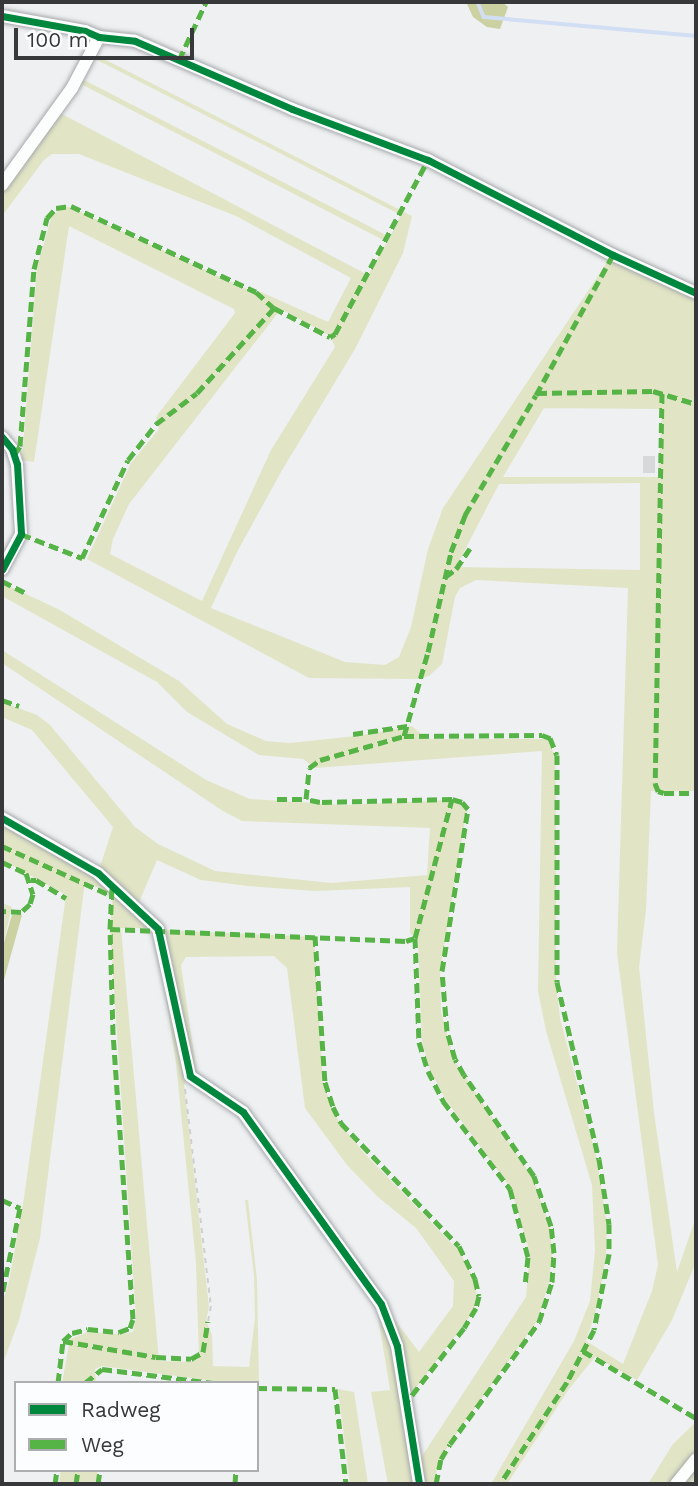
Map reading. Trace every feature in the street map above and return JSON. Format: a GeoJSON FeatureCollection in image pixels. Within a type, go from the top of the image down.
{"type":"FeatureCollection","features":[{"type":"Feature","properties":{"kind":"street"},"geometry":{"type":"LineString","coordinates":[[2,16],[86,31],[99,37],[135,41],[292,109],[428,160],[613,255],[696,293]]}},
{"type":"Feature","properties":{"kind":"street"},"geometry":{"type":"LineString","coordinates":[[2,185],[72,88],[99,37]]}},
{"type":"Feature","properties":{"kind":"street"},"geometry":{"type":"LineString","coordinates":[[2,437],[12,449],[17,464],[21,534],[2,569]]}},
{"type":"Feature","properties":{"kind":"street"},"geometry":{"type":"LineString","coordinates":[[2,818],[98,873],[158,929],[191,1076],[243,1112],[381,1304],[397,1346],[419,1484]]}},
{"type":"Feature","properties":{"kind":"street"},"geometry":{"type":"LineString","coordinates":[[676,1484],[696,1459]]}},
{"type":"Feature","properties":{"kind":"path"},"geometry":{"type":"LineString","coordinates":[[191,1076],[185,1085],[211,1306],[208,1321]]}},
{"type":"Feature","properties":{"kind":"green space"},"geometry":{"type":"Polygon","coordinates":[[[466,2],[502,2],[508,7],[500,29],[487,27],[473,17],[466,2]]]}},
{"type":"Feature","properties":{"kind":"green space"},"geometry":{"type":"Polygon","coordinates":[[[98,56],[412,216],[403,253],[355,349],[281,472],[237,552],[211,608],[345,662],[385,665],[399,657],[411,627],[428,549],[443,508],[616,249],[696,286],[696,791],[651,791],[646,910],[639,967],[654,1113],[677,1272],[696,1217],[696,1262],[672,1320],[637,1380],[595,1357],[569,1389],[507,1484],[491,1484],[574,1341],[590,1301],[595,1250],[592,1185],[546,1031],[538,991],[542,751],[315,768],[303,759],[259,755],[187,712],[157,682],[2,596],[2,583],[58,609],[179,681],[227,724],[266,741],[290,743],[356,736],[412,726],[427,739],[547,739],[555,756],[556,983],[560,1018],[597,1160],[607,1225],[606,1255],[598,1303],[586,1341],[623,1364],[652,1291],[658,1265],[617,953],[628,588],[476,580],[460,588],[455,597],[442,664],[429,676],[418,679],[309,678],[87,559],[131,463],[159,429],[156,417],[235,313],[234,309],[69,226],[34,462],[22,460],[37,268],[52,215],[64,207],[70,207],[251,291],[261,292],[328,322],[351,278],[236,216],[79,154],[52,154],[44,160],[2,216],[2,190],[8,180],[2,167],[9,177],[60,113],[368,275],[387,242],[81,84],[84,80],[390,237],[401,215],[95,59],[98,56]],[[281,309],[129,504],[113,539],[110,554],[202,601],[271,450],[335,347],[330,336],[281,309]],[[544,408],[503,477],[658,477],[662,409],[544,408]],[[640,483],[499,484],[456,567],[640,570],[640,483]]]}},
{"type":"Feature","properties":{"kind":"green space"},"geometry":{"type":"Polygon","coordinates":[[[2,650],[206,780],[250,799],[345,805],[452,800],[462,802],[467,809],[440,971],[441,1012],[454,1060],[533,1178],[550,1227],[552,1254],[549,1282],[537,1321],[449,1444],[437,1467],[435,1484],[388,1484],[371,1392],[390,1390],[376,1304],[391,1315],[419,1352],[453,1306],[454,1281],[416,1228],[378,1197],[347,1165],[305,1108],[287,968],[274,956],[186,957],[181,965],[197,1075],[188,1077],[184,1085],[209,1307],[206,1321],[212,1335],[213,1366],[249,1367],[255,1318],[254,1276],[245,1200],[248,1200],[257,1280],[259,1381],[214,1381],[102,1366],[95,1369],[96,1381],[62,1381],[70,1339],[88,1332],[133,1332],[136,1318],[110,928],[113,895],[85,881],[40,1238],[19,1320],[2,1366],[2,1303],[9,1282],[24,1198],[66,895],[2,860],[2,820],[98,873],[113,827],[32,730],[2,717],[2,702],[37,715],[50,725],[135,827],[158,844],[215,871],[332,883],[427,875],[430,828],[242,821],[2,663],[2,650]],[[157,860],[136,909],[161,930],[314,937],[323,1082],[332,1108],[340,1124],[365,1154],[459,1251],[474,1279],[477,1297],[474,1311],[404,1404],[415,1467],[526,1297],[530,1253],[511,1188],[446,1100],[430,1070],[422,1042],[418,940],[410,933],[410,887],[315,891],[201,880],[157,860]],[[121,928],[159,1361],[192,1362],[199,1359],[196,1263],[176,1063],[155,928],[121,928]]]}},
{"type":"Feature","properties":{"kind":"green space"},"geometry":{"type":"Polygon","coordinates":[[[2,903],[12,907],[2,949],[2,903]]]}},
{"type":"Feature","properties":{"kind":"green space"},"geometry":{"type":"Polygon","coordinates":[[[12,915],[22,915],[2,987],[2,949],[12,915]]]}},
{"type":"Feature","properties":{"kind":"green space"},"geometry":{"type":"Polygon","coordinates":[[[338,1389],[354,1392],[368,1484],[350,1484],[338,1389]]]}},
{"type":"Feature","properties":{"kind":"green space"},"geometry":{"type":"Polygon","coordinates":[[[696,1422],[696,1484],[648,1484],[673,1444],[696,1422]]]}},
{"type":"Feature","properties":{"kind":"green space"},"geometry":{"type":"Polygon","coordinates":[[[61,1472],[98,1472],[95,1484],[59,1484],[61,1472]]]}},
{"type":"Feature","properties":{"kind":"building"},"geometry":{"type":"Polygon","coordinates":[[[643,456],[655,456],[655,473],[643,473],[643,456]]]}},
{"type":"Feature","properties":{"kind":"waterway"},"geometry":{"type":"LineString","coordinates":[[478,2],[484,17],[696,36]]}},
{"type":"Feature","properties":{"kind":"marked path"},"geometry":{"type":"LineString","coordinates":[[179,60],[206,2]]}},
{"type":"Feature","properties":{"kind":"marked path"},"geometry":{"type":"LineString","coordinates":[[21,534],[82,558],[128,460],[156,424],[197,393],[274,308],[330,337],[335,334],[428,160]]}},
{"type":"Feature","properties":{"kind":"marked path"},"geometry":{"type":"LineString","coordinates":[[14,455],[20,446],[34,269],[47,218],[56,208],[71,206],[256,292],[274,308]]}},
{"type":"Feature","properties":{"kind":"marked path"},"geometry":{"type":"LineString","coordinates":[[110,929],[406,941],[415,938],[452,799],[320,802],[306,799],[309,768],[320,760],[404,736],[428,652],[451,552],[465,515],[536,395],[613,255]]}},
{"type":"Feature","properties":{"kind":"marked path"},"geometry":{"type":"LineString","coordinates":[[537,393],[653,391],[696,404]]}},
{"type":"Feature","properties":{"kind":"marked path"},"geometry":{"type":"LineString","coordinates":[[662,393],[655,783],[658,791],[664,793],[696,793]]}},
{"type":"Feature","properties":{"kind":"marked path"},"geometry":{"type":"LineString","coordinates":[[445,577],[456,569],[470,548]]}},
{"type":"Feature","properties":{"kind":"marked path"},"geometry":{"type":"LineString","coordinates":[[2,581],[24,592]]}},
{"type":"Feature","properties":{"kind":"marked path"},"geometry":{"type":"LineString","coordinates":[[2,700],[19,706]]}},
{"type":"Feature","properties":{"kind":"marked path"},"geometry":{"type":"LineString","coordinates":[[353,734],[407,726]]}},
{"type":"Feature","properties":{"kind":"marked path"},"geometry":{"type":"LineString","coordinates":[[404,736],[542,735],[550,738],[557,755],[557,982],[599,1159],[609,1224],[609,1254],[594,1330],[567,1382],[500,1484]]}},
{"type":"Feature","properties":{"kind":"marked path"},"geometry":{"type":"LineString","coordinates":[[277,799],[306,799]]}},
{"type":"Feature","properties":{"kind":"marked path"},"geometry":{"type":"LineString","coordinates":[[436,1484],[441,1459],[450,1444],[539,1322],[552,1282],[554,1253],[551,1226],[534,1176],[464,1075],[455,1059],[447,1031],[442,971],[468,809],[462,802],[452,799]]}},
{"type":"Feature","properties":{"kind":"marked path"},"geometry":{"type":"LineString","coordinates":[[2,846],[112,896]]}},
{"type":"Feature","properties":{"kind":"marked path"},"geometry":{"type":"LineString","coordinates":[[2,862],[26,873],[33,894],[30,904],[21,912],[2,911]]}},
{"type":"Feature","properties":{"kind":"marked path"},"geometry":{"type":"LineString","coordinates":[[31,880],[36,880],[66,898]]}},
{"type":"Feature","properties":{"kind":"marked path"},"geometry":{"type":"LineString","coordinates":[[58,1381],[63,1341],[72,1333],[88,1329],[119,1332],[130,1328],[133,1319],[113,1034],[110,929],[112,886]]}},
{"type":"Feature","properties":{"kind":"marked path"},"geometry":{"type":"LineString","coordinates":[[315,936],[325,1082],[333,1107],[341,1123],[459,1246],[475,1279],[479,1296],[476,1308],[464,1328],[405,1404]]}},
{"type":"Feature","properties":{"kind":"marked path"},"geometry":{"type":"LineString","coordinates":[[415,938],[419,1042],[428,1071],[443,1101],[510,1189],[528,1257],[525,1286]]}},
{"type":"Feature","properties":{"kind":"marked path"},"geometry":{"type":"LineString","coordinates":[[2,1200],[20,1208],[2,1295]]}},
{"type":"Feature","properties":{"kind":"marked path"},"geometry":{"type":"LineString","coordinates":[[63,1341],[156,1357],[191,1359],[203,1352],[208,1321]]}},
{"type":"Feature","properties":{"kind":"marked path"},"geometry":{"type":"LineString","coordinates":[[583,1351],[696,1418]]}},
{"type":"Feature","properties":{"kind":"marked path"},"geometry":{"type":"LineString","coordinates":[[87,1381],[102,1369],[197,1381]]}},
{"type":"Feature","properties":{"kind":"marked path"},"geometry":{"type":"LineString","coordinates":[[259,1388],[335,1389],[346,1484]]}},
{"type":"Feature","properties":{"kind":"marked path"},"geometry":{"type":"LineString","coordinates":[[55,1484],[57,1472]]}},
{"type":"Feature","properties":{"kind":"marked path"},"geometry":{"type":"LineString","coordinates":[[76,1484],[78,1472]]}},
{"type":"Feature","properties":{"kind":"marked path"},"geometry":{"type":"LineString","coordinates":[[98,1484],[100,1472]]}},
{"type":"Feature","properties":{"kind":"marked path"},"geometry":{"type":"LineString","coordinates":[[235,1484],[236,1472]]}},
{"type":"Feature","properties":{"kind":"cycle path"},"geometry":{"type":"LineString","coordinates":[[2,16],[85,31],[99,37],[135,41],[292,109],[428,160],[613,255],[696,293]]}},
{"type":"Feature","properties":{"kind":"cycle path"},"geometry":{"type":"LineString","coordinates":[[2,437],[12,449],[17,464],[21,534],[2,569]]}},
{"type":"Feature","properties":{"kind":"cycle path"},"geometry":{"type":"LineString","coordinates":[[2,818],[98,873],[158,929],[190,1076],[243,1112],[381,1304],[397,1346],[419,1484]]}}]}
